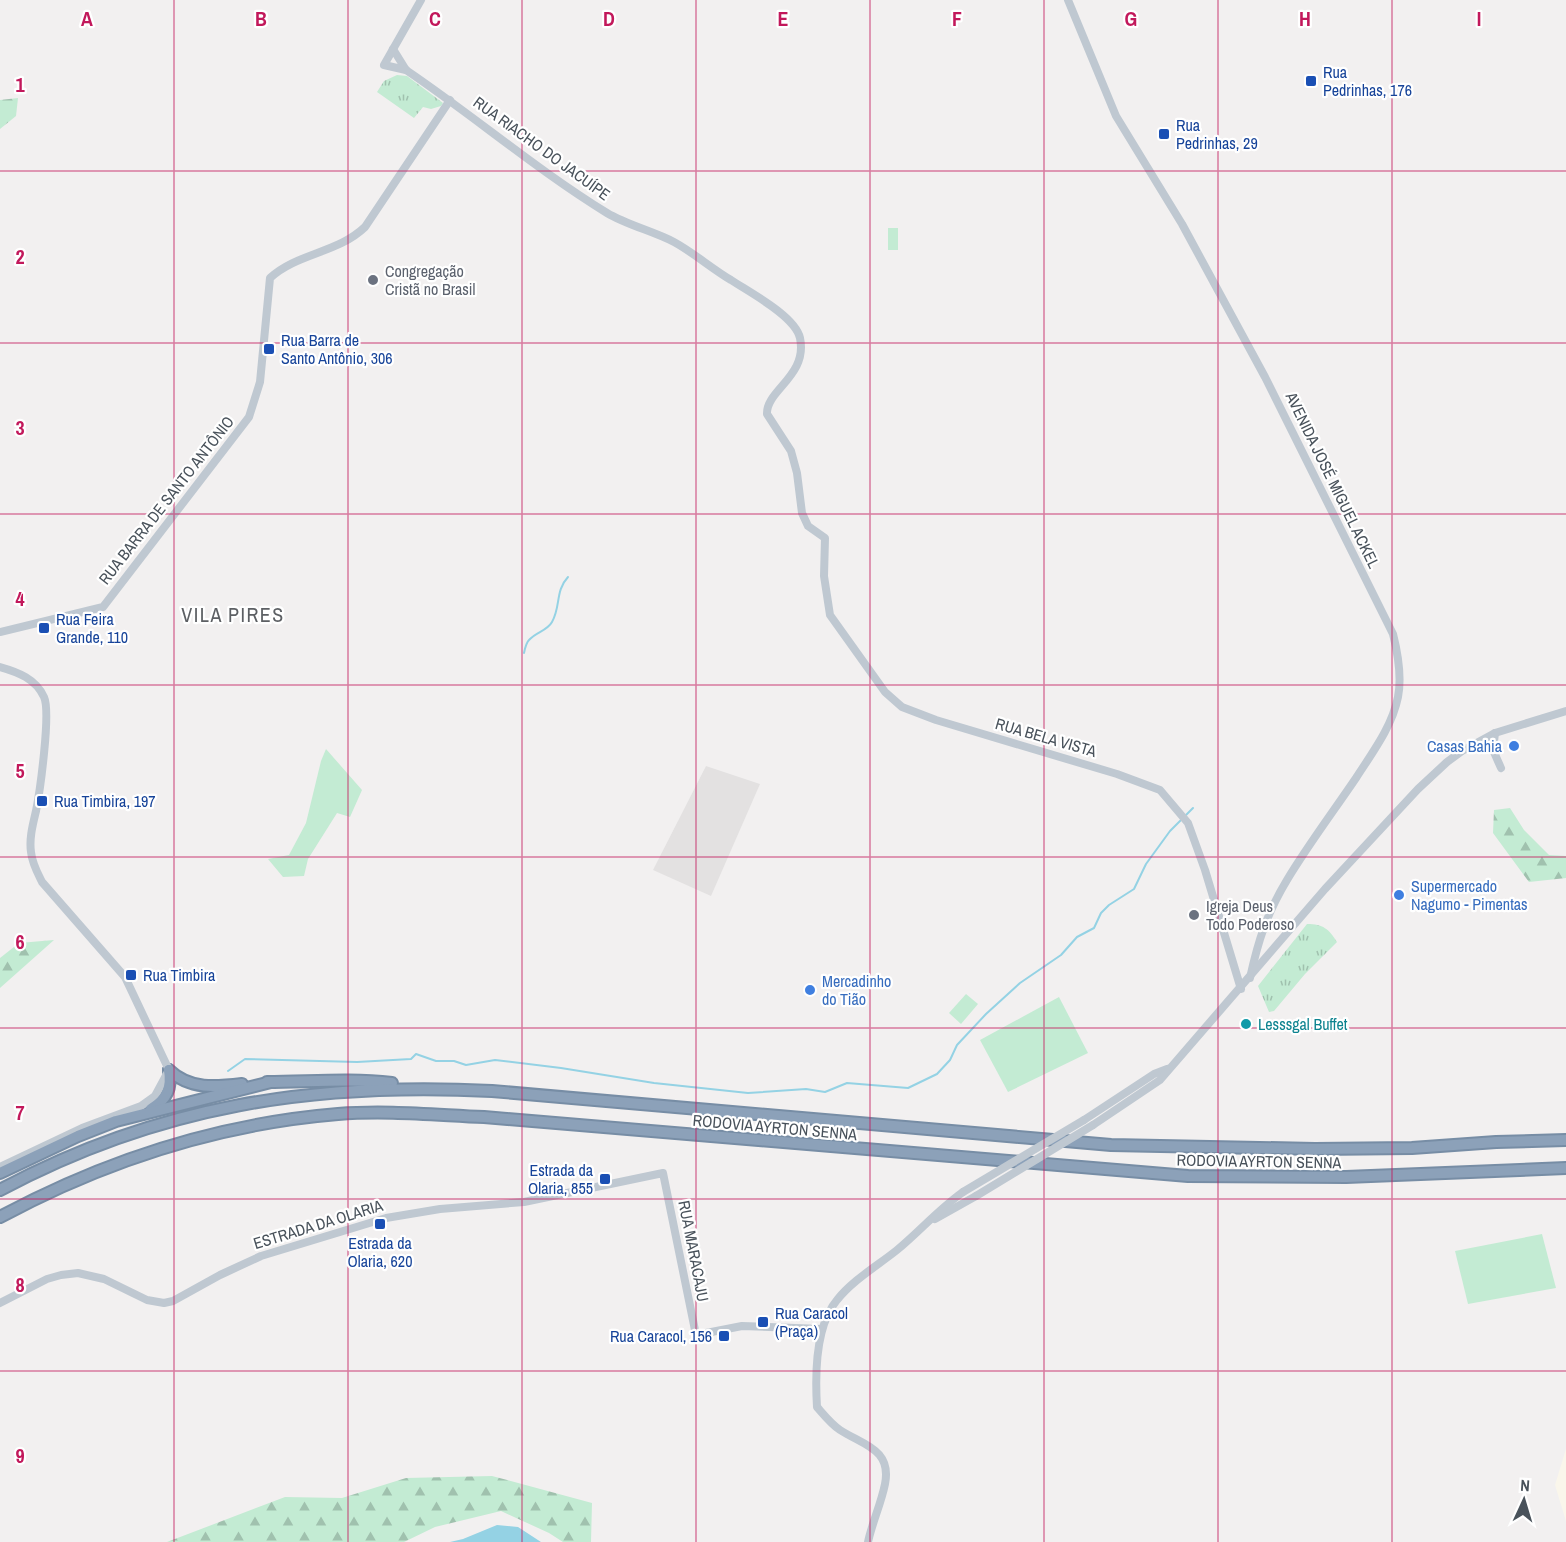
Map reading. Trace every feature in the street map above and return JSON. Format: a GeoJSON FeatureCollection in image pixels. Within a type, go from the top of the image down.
{"type":"FeatureCollection","features":[{"type":"Feature","properties":{"kind":"highway"},"geometry":{"type":"LineString","coordinates":[[169,1070],[186,1081],[204,1086],[371,1080],[440,1088]]}},
{"type":"Feature","properties":{"kind":"highway"},"geometry":{"type":"LineString","coordinates":[[143,1113],[164,1099],[171,1080],[169,1070]]}},
{"type":"Feature","properties":{"kind":"highway"},"geometry":{"type":"LineString","coordinates":[[0,1173],[78,1136],[143,1113],[271,1082]]}},
{"type":"Feature","properties":{"kind":"highway","name":"RODOVIA AYRTON SENNA"},"geometry":{"type":"LineString","coordinates":[[0,1190],[58,1161],[161,1123],[225,1107],[283,1097],[340,1091],[440,1088],[503,1092],[975,1135],[1111,1145],[1315,1149],[1412,1148],[1566,1140]]}},
{"type":"Feature","properties":{"kind":"highway","name":"RODOVIA AYRTON SENNA"},"geometry":{"type":"LineString","coordinates":[[0,1217],[43,1194],[95,1171],[173,1145],[238,1128],[287,1119],[340,1114],[405,1113],[484,1117],[1188,1176],[1346,1177],[1566,1168]]}},
{"type":"Feature","properties":{"kind":"street"},"geometry":{"type":"LineString","coordinates":[[393,49],[421,0]]}},
{"type":"Feature","properties":{"kind":"street","name":"AVENIDA JOSÉ MIGUEL ACKEL"},"geometry":{"type":"LineString","coordinates":[[1068,0],[1116,116],[1182,224],[1265,377],[1393,634],[1396,646],[1398,696],[1389,723],[1371,755],[1286,881],[1260,933],[1250,978]]}},
{"type":"Feature","properties":{"kind":"street","name":"RUA RIACHO DO JACUÍPE"},"geometry":{"type":"LineString","coordinates":[[406,70],[393,49],[384,65],[406,70],[610,215],[689,250],[787,319],[800,336],[799,359],[790,378],[770,401],[767,414],[791,451],[797,473],[802,513],[808,526],[825,538]]}},
{"type":"Feature","properties":{"kind":"street","name":"RUA BARRA DE SANTO ANTÔNIO"},"geometry":{"type":"LineString","coordinates":[[0,632],[103,607],[249,417],[260,382],[270,278],[288,264],[348,241],[365,227],[450,100]]}},
{"type":"Feature","properties":{"kind":"street","name":"RUA BELA VISTA"},"geometry":{"type":"LineString","coordinates":[[825,538],[824,576],[830,615],[885,692],[902,707],[936,720],[1160,790],[1188,823],[1205,870],[1241,989]]}},
{"type":"Feature","properties":{"kind":"street"},"geometry":{"type":"LineString","coordinates":[[0,667],[15,671],[38,687],[48,708],[31,836],[31,853],[35,868],[42,882],[125,977],[169,1070],[155,1096],[141,1106],[82,1128],[0,1167]]}},
{"type":"Feature","properties":{"kind":"street"},"geometry":{"type":"LineString","coordinates":[[927,1224],[1093,1125],[1160,1080],[1241,989],[1325,889],[1418,789],[1462,751],[1495,733],[1566,711]]}},
{"type":"Feature","properties":{"kind":"street"},"geometry":{"type":"LineString","coordinates":[[1495,733],[1493,750],[1500,768]]}},
{"type":"Feature","properties":{"kind":"street"},"geometry":{"type":"LineString","coordinates":[[868,1542],[885,1484],[886,1470],[884,1459],[877,1451],[839,1429],[817,1407],[817,1374],[822,1329],[828,1313],[850,1286],[963,1192],[1084,1120],[1154,1074],[1168,1069]]}},
{"type":"Feature","properties":{"kind":"street","name":"ESTRADA DA OLARIA"},"geometry":{"type":"LineString","coordinates":[[0,1303],[47,1279],[78,1273],[104,1279],[147,1300],[164,1303],[173,1301],[261,1256],[387,1218],[441,1209],[524,1202],[663,1173]]}},
{"type":"Feature","properties":{"kind":"street","name":"RUA MARACAJU"},"geometry":{"type":"LineString","coordinates":[[663,1173],[696,1335],[742,1326],[822,1329]]}},
{"type":"Feature","properties":{"kind":"shaded area"},"geometry":{"type":"Polygon","coordinates":[[[706,766],[760,784],[711,896],[653,870],[706,766]]]}},
{"type":"Feature","properties":{"kind":"shaded area"},"geometry":{"type":"Polygon","coordinates":[[[1566,1449],[1566,1521],[1555,1485],[1566,1449]]]}},
{"type":"Feature","properties":{"kind":"green space"},"geometry":{"type":"Polygon","coordinates":[[[397,75],[407,76],[443,103],[431,109],[423,107],[414,118],[377,92],[384,81],[397,75]]]}},
{"type":"Feature","properties":{"kind":"green space"},"geometry":{"type":"Polygon","coordinates":[[[18,98],[16,116],[0,129],[0,100],[18,98]]]}},
{"type":"Feature","properties":{"kind":"green space"},"geometry":{"type":"Polygon","coordinates":[[[888,228],[898,228],[898,250],[888,250],[888,228]]]}},
{"type":"Feature","properties":{"kind":"green space"},"geometry":{"type":"Polygon","coordinates":[[[326,749],[362,790],[350,817],[337,813],[308,859],[304,876],[283,877],[268,859],[289,855],[306,823],[326,749]]]}},
{"type":"Feature","properties":{"kind":"green space"},"geometry":{"type":"Polygon","coordinates":[[[1510,808],[1524,830],[1549,855],[1566,856],[1566,878],[1529,882],[1493,833],[1494,810],[1510,808]]]}},
{"type":"Feature","properties":{"kind":"green space"},"geometry":{"type":"Polygon","coordinates":[[[1307,924],[1325,928],[1337,942],[1305,974],[1274,1011],[1269,1012],[1258,986],[1307,924]]]}},
{"type":"Feature","properties":{"kind":"green space"},"geometry":{"type":"Polygon","coordinates":[[[54,940],[0,988],[0,958],[19,943],[54,940]]]}},
{"type":"Feature","properties":{"kind":"green space"},"geometry":{"type":"Polygon","coordinates":[[[966,994],[978,1004],[961,1024],[949,1013],[966,994]]]}},
{"type":"Feature","properties":{"kind":"green space"},"geometry":{"type":"Polygon","coordinates":[[[1059,997],[1088,1053],[1008,1092],[980,1040],[1059,997]]]}},
{"type":"Feature","properties":{"kind":"green space"},"geometry":{"type":"Polygon","coordinates":[[[1542,1234],[1556,1288],[1468,1304],[1455,1251],[1542,1234]]]}},
{"type":"Feature","properties":{"kind":"green space"},"geometry":{"type":"Polygon","coordinates":[[[492,1476],[592,1503],[591,1542],[563,1542],[501,1511],[435,1527],[404,1542],[167,1542],[285,1497],[342,1498],[406,1478],[492,1476]]]}},
{"type":"Feature","properties":{"kind":"water"},"geometry":{"type":"Polygon","coordinates":[[[497,1525],[518,1527],[541,1542],[450,1542],[463,1539],[497,1525]]]}},
{"type":"Feature","properties":{"kind":"waterway"},"geometry":{"type":"LineString","coordinates":[[524,653],[529,640],[552,622],[561,588],[568,577]]}},
{"type":"Feature","properties":{"kind":"waterway"},"geometry":{"type":"LineString","coordinates":[[1186,815],[1193,808]]}},
{"type":"Feature","properties":{"kind":"waterway"},"geometry":{"type":"LineString","coordinates":[[228,1071],[245,1059],[357,1062],[411,1059],[416,1054],[436,1061],[454,1061],[466,1065],[495,1060],[654,1083],[748,1093],[806,1089],[825,1092],[847,1083],[908,1088],[937,1074],[950,1060],[957,1045],[986,1014],[1020,983],[1061,955],[1077,937],[1094,928],[1101,913],[1109,905],[1134,889],[1146,864],[1170,831],[1182,819]]}},
{"type":"Feature","properties":{"kind":"place","name":"Rua Pedrinhas, 176"},"geometry":{"type":"Point","coordinates":[1311,81]}},
{"type":"Feature","properties":{"kind":"place","name":"Rua Pedrinhas, 29"},"geometry":{"type":"Point","coordinates":[1164,134]}},
{"type":"Feature","properties":{"kind":"place","name":"Congregação Cristã no Brasil"},"geometry":{"type":"Point","coordinates":[373,280]}},
{"type":"Feature","properties":{"kind":"place","name":"Rua Barra de Santo Antônio, 306"},"geometry":{"type":"Point","coordinates":[269,349]}},
{"type":"Feature","properties":{"kind":"place","name":"Rua Feira Grande, 110"},"geometry":{"type":"Point","coordinates":[44,628]}},
{"type":"Feature","properties":{"kind":"place","name":"Casas Bahia"},"geometry":{"type":"Point","coordinates":[1514,746]}},
{"type":"Feature","properties":{"kind":"place","name":"Rua Timbira, 197"},"geometry":{"type":"Point","coordinates":[42,801]}},
{"type":"Feature","properties":{"kind":"place","name":"Supermercado Nagumo - Pimentas"},"geometry":{"type":"Point","coordinates":[1399,895]}},
{"type":"Feature","properties":{"kind":"place","name":"Igreja Deus Todo Poderoso"},"geometry":{"type":"Point","coordinates":[1194,915]}},
{"type":"Feature","properties":{"kind":"place","name":"Rua Timbira"},"geometry":{"type":"Point","coordinates":[131,975]}},
{"type":"Feature","properties":{"kind":"place","name":"Mercadinho do Tião"},"geometry":{"type":"Point","coordinates":[810,990]}},
{"type":"Feature","properties":{"kind":"place","name":"Lesssgal Buffet"},"geometry":{"type":"Point","coordinates":[1246,1024]}},
{"type":"Feature","properties":{"kind":"place","name":"Estrada da Olaria, 855"},"geometry":{"type":"Point","coordinates":[605,1179]}},
{"type":"Feature","properties":{"kind":"place","name":"Estrada da Olaria, 620"},"geometry":{"type":"Point","coordinates":[380,1224]}},
{"type":"Feature","properties":{"kind":"place","name":"Rua Caracol (Praça)"},"geometry":{"type":"Point","coordinates":[763,1322]}},
{"type":"Feature","properties":{"kind":"place","name":"Rua Caracol, 156"},"geometry":{"type":"Point","coordinates":[724,1336]}},
{"type":"Feature","properties":{"kind":"district","name":"VILA PIRES"},"geometry":{"type":"Point","coordinates":[233,615]}}]}
